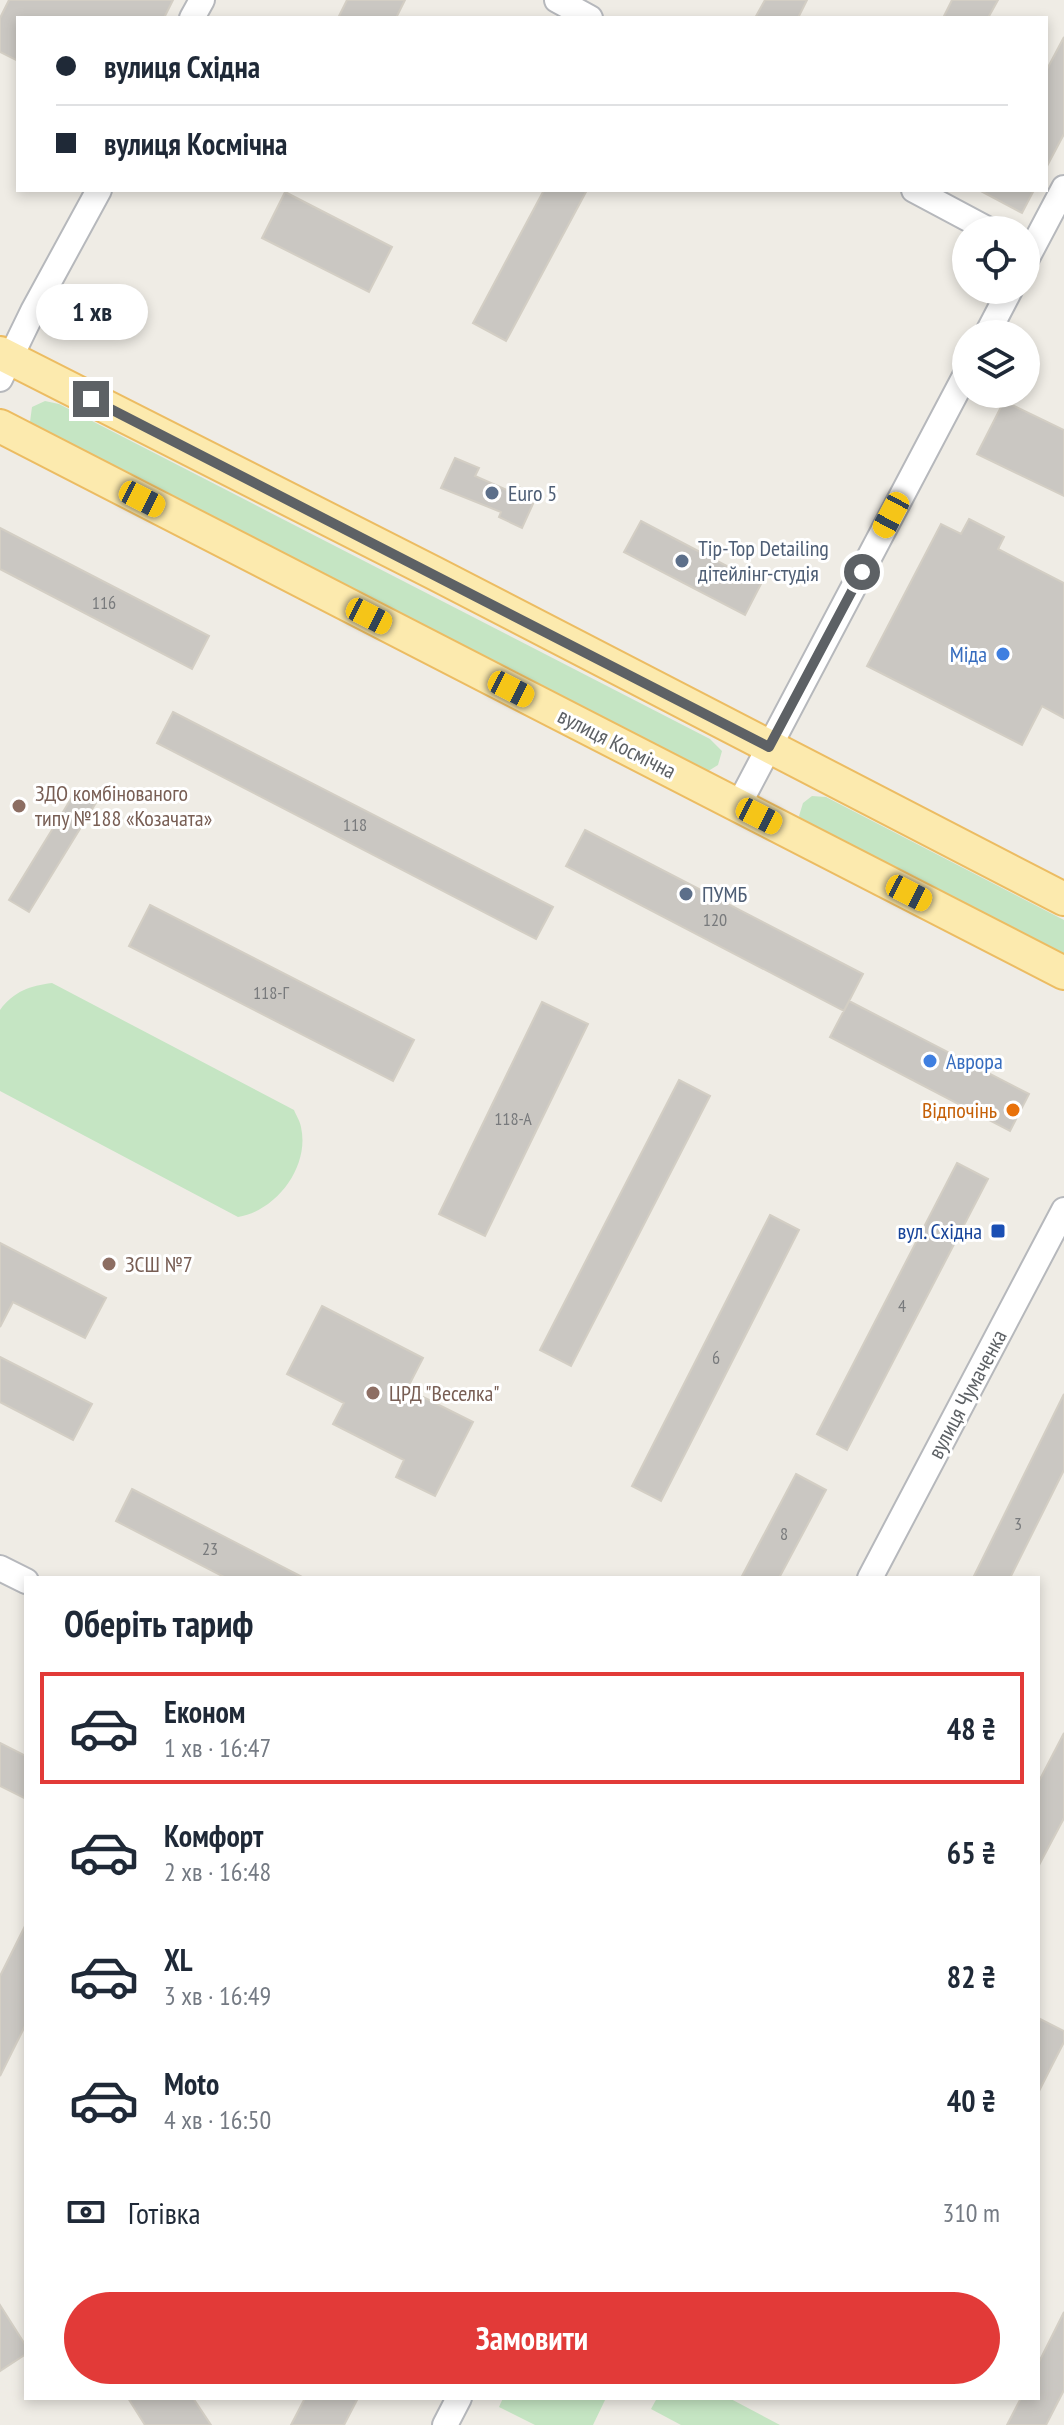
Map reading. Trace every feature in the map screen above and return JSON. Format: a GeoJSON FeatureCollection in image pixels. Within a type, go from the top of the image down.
{"type":"FeatureCollection","features":[{"type":"Feature","properties":{"kind":"main road"},"geometry":{"type":"LineString","coordinates":[[3,363],[434,573],[1064,899]]}},
{"type":"Feature","properties":{"kind":"main road","name":"вулиця Космічна"},"geometry":{"type":"LineString","coordinates":[[0,426],[1064,973]]}},
{"type":"Feature","properties":{"kind":"street"},"geometry":{"type":"LineString","coordinates":[[557,0],[586,16]]}},
{"type":"Feature","properties":{"kind":"street"},"geometry":{"type":"LineString","coordinates":[[1040,231],[1064,188]]}},
{"type":"Feature","properties":{"kind":"street"},"geometry":{"type":"LineString","coordinates":[[3,363],[98,192]]}},
{"type":"Feature","properties":{"kind":"street"},"geometry":{"type":"LineString","coordinates":[[918,192],[963,216]]}},
{"type":"Feature","properties":{"kind":"street"},"geometry":{"type":"LineString","coordinates":[[738,806],[952,401]]}},
{"type":"Feature","properties":{"kind":"street","name":"вулиця Чумаченка"},"geometry":{"type":"LineString","coordinates":[[871,1576],[1064,1210]]}},
{"type":"Feature","properties":{"kind":"street"},"geometry":{"type":"LineString","coordinates":[[0,1568],[24,1580]]}},
{"type":"Feature","properties":{"kind":"street"},"geometry":{"type":"LineString","coordinates":[[445,2425],[458,2400]]}},
{"type":"Feature","properties":{"kind":"green space"},"geometry":{"type":"Polygon","coordinates":[[[45,401],[59,404],[710,739],[722,751],[718,765],[705,773],[38,433],[30,422],[32,407],[45,401]]]}},
{"type":"Feature","properties":{"kind":"green space"},"geometry":{"type":"Polygon","coordinates":[[[812,796],[826,797],[1064,920],[1064,959],[807,829],[799,816],[803,803],[812,796]]]}},
{"type":"Feature","properties":{"kind":"green space"},"geometry":{"type":"Polygon","coordinates":[[[52,983],[294,1110],[301,1127],[302,1142],[300,1157],[287,1185],[265,1206],[238,1217],[0,1091],[0,1010],[23,990],[52,983]]]}},
{"type":"Feature","properties":{"kind":"green space"},"geometry":{"type":"Polygon","coordinates":[[[502,2400],[605,2400],[593,2425],[535,2425],[499,2407],[502,2400]]]}},
{"type":"Feature","properties":{"kind":"green space"},"geometry":{"type":"Polygon","coordinates":[[[656,2400],[733,2400],[780,2425],[681,2425],[651,2409],[656,2400]]]}},
{"type":"Feature","properties":{"kind":"building"},"geometry":{"type":"Polygon","coordinates":[[[9,0],[173,0],[165,16],[16,16],[16,60],[0,52],[0,18],[9,0]]]}},
{"type":"Feature","properties":{"kind":"building"},"geometry":{"type":"Polygon","coordinates":[[[347,0],[405,0],[397,16],[339,16],[347,0]]]}},
{"type":"Feature","properties":{"kind":"building"},"geometry":{"type":"Polygon","coordinates":[[[765,0],[807,0],[799,16],[756,16],[765,0]]]}},
{"type":"Feature","properties":{"kind":"building"},"geometry":{"type":"Polygon","coordinates":[[[952,0],[998,0],[989,16],[944,16],[952,0]]]}},
{"type":"Feature","properties":{"kind":"building"},"geometry":{"type":"Polygon","coordinates":[[[1064,37],[1064,134],[1048,164],[1048,67],[1064,37]]]}},
{"type":"Feature","properties":{"kind":"building"},"geometry":{"type":"Polygon","coordinates":[[[285,192],[392,247],[369,292],[262,238],[285,192]]]}},
{"type":"Feature","properties":{"kind":"building"},"geometry":{"type":"Polygon","coordinates":[[[543,192],[586,192],[506,341],[473,323],[543,192]]]}},
{"type":"Feature","properties":{"kind":"building"},"geometry":{"type":"Polygon","coordinates":[[[983,192],[1033,192],[1022,213],[983,192]]]}},
{"type":"Feature","properties":{"kind":"building"},"geometry":{"type":"Polygon","coordinates":[[[1000,408],[1018,408],[1064,430],[1064,496],[977,454],[1000,408]]]}},
{"type":"Feature","properties":{"kind":"building","name":"Euro 5"},"geometry":{"type":"Polygon","coordinates":[[[455,458],[479,468],[475,476],[509,491],[512,484],[537,495],[522,528],[499,517],[501,512],[441,488],[455,458]]]}},
{"type":"Feature","properties":{"kind":"building"},"geometry":{"type":"Polygon","coordinates":[[[969,519],[1004,537],[998,549],[1064,583],[1064,718],[1042,706],[1022,745],[867,666],[941,524],[961,534],[969,519]]]}},
{"type":"Feature","properties":{"kind":"building"},"geometry":{"type":"Polygon","coordinates":[[[641,521],[761,584],[745,615],[624,552],[641,521]]]}},
{"type":"Feature","properties":{"kind":"building"},"geometry":{"type":"Polygon","coordinates":[[[0,528],[209,636],[192,669],[0,569],[0,528]]]}},
{"type":"Feature","properties":{"kind":"building"},"geometry":{"type":"Polygon","coordinates":[[[173,712],[553,907],[536,939],[157,743],[173,712]]]}},
{"type":"Feature","properties":{"kind":"building"},"geometry":{"type":"Polygon","coordinates":[[[77,789],[97,801],[29,912],[9,900],[77,789]]]}},
{"type":"Feature","properties":{"kind":"building"},"geometry":{"type":"Polygon","coordinates":[[[585,830],[863,974],[844,1011],[566,866],[585,830]]]}},
{"type":"Feature","properties":{"kind":"building"},"geometry":{"type":"Polygon","coordinates":[[[150,905],[414,1040],[393,1081],[129,946],[150,905]]]}},
{"type":"Feature","properties":{"kind":"building"},"geometry":{"type":"Polygon","coordinates":[[[849,1001],[1029,1094],[1010,1131],[830,1037],[849,1001]]]}},
{"type":"Feature","properties":{"kind":"building"},"geometry":{"type":"Polygon","coordinates":[[[542,1002],[588,1024],[485,1236],[439,1214],[542,1002]]]}},
{"type":"Feature","properties":{"kind":"building"},"geometry":{"type":"Polygon","coordinates":[[[679,1080],[710,1096],[571,1366],[540,1350],[679,1080]]]}},
{"type":"Feature","properties":{"kind":"building"},"geometry":{"type":"Polygon","coordinates":[[[957,1163],[988,1179],[847,1450],[817,1434],[957,1163]]]}},
{"type":"Feature","properties":{"kind":"building"},"geometry":{"type":"Polygon","coordinates":[[[770,1215],[799,1230],[661,1501],[632,1486],[770,1215]]]}},
{"type":"Feature","properties":{"kind":"building"},"geometry":{"type":"Polygon","coordinates":[[[0,1243],[106,1298],[85,1338],[13,1302],[0,1327],[0,1243]]]}},
{"type":"Feature","properties":{"kind":"building","name":"ЦРД \"Веселка\""},"geometry":{"type":"Polygon","coordinates":[[[322,1306],[423,1358],[407,1389],[473,1422],[435,1496],[396,1477],[404,1460],[333,1424],[344,1403],[287,1374],[322,1306]]]}},
{"type":"Feature","properties":{"kind":"building"},"geometry":{"type":"Polygon","coordinates":[[[0,1357],[92,1404],[73,1440],[0,1402],[0,1357]]]}},
{"type":"Feature","properties":{"kind":"building"},"geometry":{"type":"Polygon","coordinates":[[[1064,1394],[1064,1470],[1011,1576],[974,1576],[1064,1394]]]}},
{"type":"Feature","properties":{"kind":"building"},"geometry":{"type":"Polygon","coordinates":[[[796,1474],[826,1490],[780,1576],[742,1576],[796,1474]]]}},
{"type":"Feature","properties":{"kind":"building"},"geometry":{"type":"Polygon","coordinates":[[[132,1489],[300,1576],[222,1576],[116,1521],[132,1489]]]}},
{"type":"Feature","properties":{"kind":"building"},"geometry":{"type":"Polygon","coordinates":[[[1064,1733],[1064,1818],[1040,1863],[1040,1779],[1064,1733]]]}},
{"type":"Feature","properties":{"kind":"building"},"geometry":{"type":"Polygon","coordinates":[[[0,1743],[24,1755],[24,1798],[0,1786],[0,1743]]]}},
{"type":"Feature","properties":{"kind":"building"},"geometry":{"type":"Polygon","coordinates":[[[24,1928],[24,2028],[0,2076],[0,1976],[24,1928]]]}},
{"type":"Feature","properties":{"kind":"building"},"geometry":{"type":"Polygon","coordinates":[[[1040,2019],[1064,2031],[1064,2042],[1040,2089],[1040,2019]]]}},
{"type":"Feature","properties":{"kind":"building"},"geometry":{"type":"Polygon","coordinates":[[[0,2305],[24,2343],[24,2355],[0,2371],[0,2305]]]}},
{"type":"Feature","properties":{"kind":"building"},"geometry":{"type":"Polygon","coordinates":[[[1064,2312],[1064,2390],[1046,2425],[1007,2425],[1020,2400],[1040,2400],[1040,2360],[1064,2312]]]}},
{"type":"Feature","properties":{"kind":"building"},"geometry":{"type":"Polygon","coordinates":[[[129,2400],[194,2400],[211,2425],[145,2425],[129,2400]]]}},
{"type":"Feature","properties":{"kind":"building"},"geometry":{"type":"Polygon","coordinates":[[[304,2400],[357,2400],[344,2425],[291,2425],[304,2400]]]}},
{"type":"Feature","properties":{"kind":"place","name":"Euro 5"},"geometry":{"type":"Point","coordinates":[492,493]}},
{"type":"Feature","properties":{"kind":"place","name":"Tip-Top Detailing дітейлiнг-студiя"},"geometry":{"type":"Point","coordinates":[682,561]}},
{"type":"Feature","properties":{"kind":"place","name":"Міда"},"geometry":{"type":"Point","coordinates":[1003,654]}},
{"type":"Feature","properties":{"kind":"place","name":"ЗДО комбінованого типу №188 «Козачата»"},"geometry":{"type":"Point","coordinates":[19,806]}},
{"type":"Feature","properties":{"kind":"place","name":"ПУМБ"},"geometry":{"type":"Point","coordinates":[686,894]}},
{"type":"Feature","properties":{"kind":"place","name":"Аврора"},"geometry":{"type":"Point","coordinates":[930,1061]}},
{"type":"Feature","properties":{"kind":"place","name":"Відпочінь"},"geometry":{"type":"Point","coordinates":[1013,1110]}},
{"type":"Feature","properties":{"kind":"place","name":"вул. Східна"},"geometry":{"type":"Point","coordinates":[998,1231]}},
{"type":"Feature","properties":{"kind":"place","name":"ЗСШ №7"},"geometry":{"type":"Point","coordinates":[109,1264]}},
{"type":"Feature","properties":{"kind":"place","name":"ЦРД \"Веселка\""},"geometry":{"type":"Point","coordinates":[373,1393]}},
{"type":"Feature","properties":{"kind":"route"},"geometry":{"type":"LineString","coordinates":[[91,399],[769,747],[862,572]]}}]}
